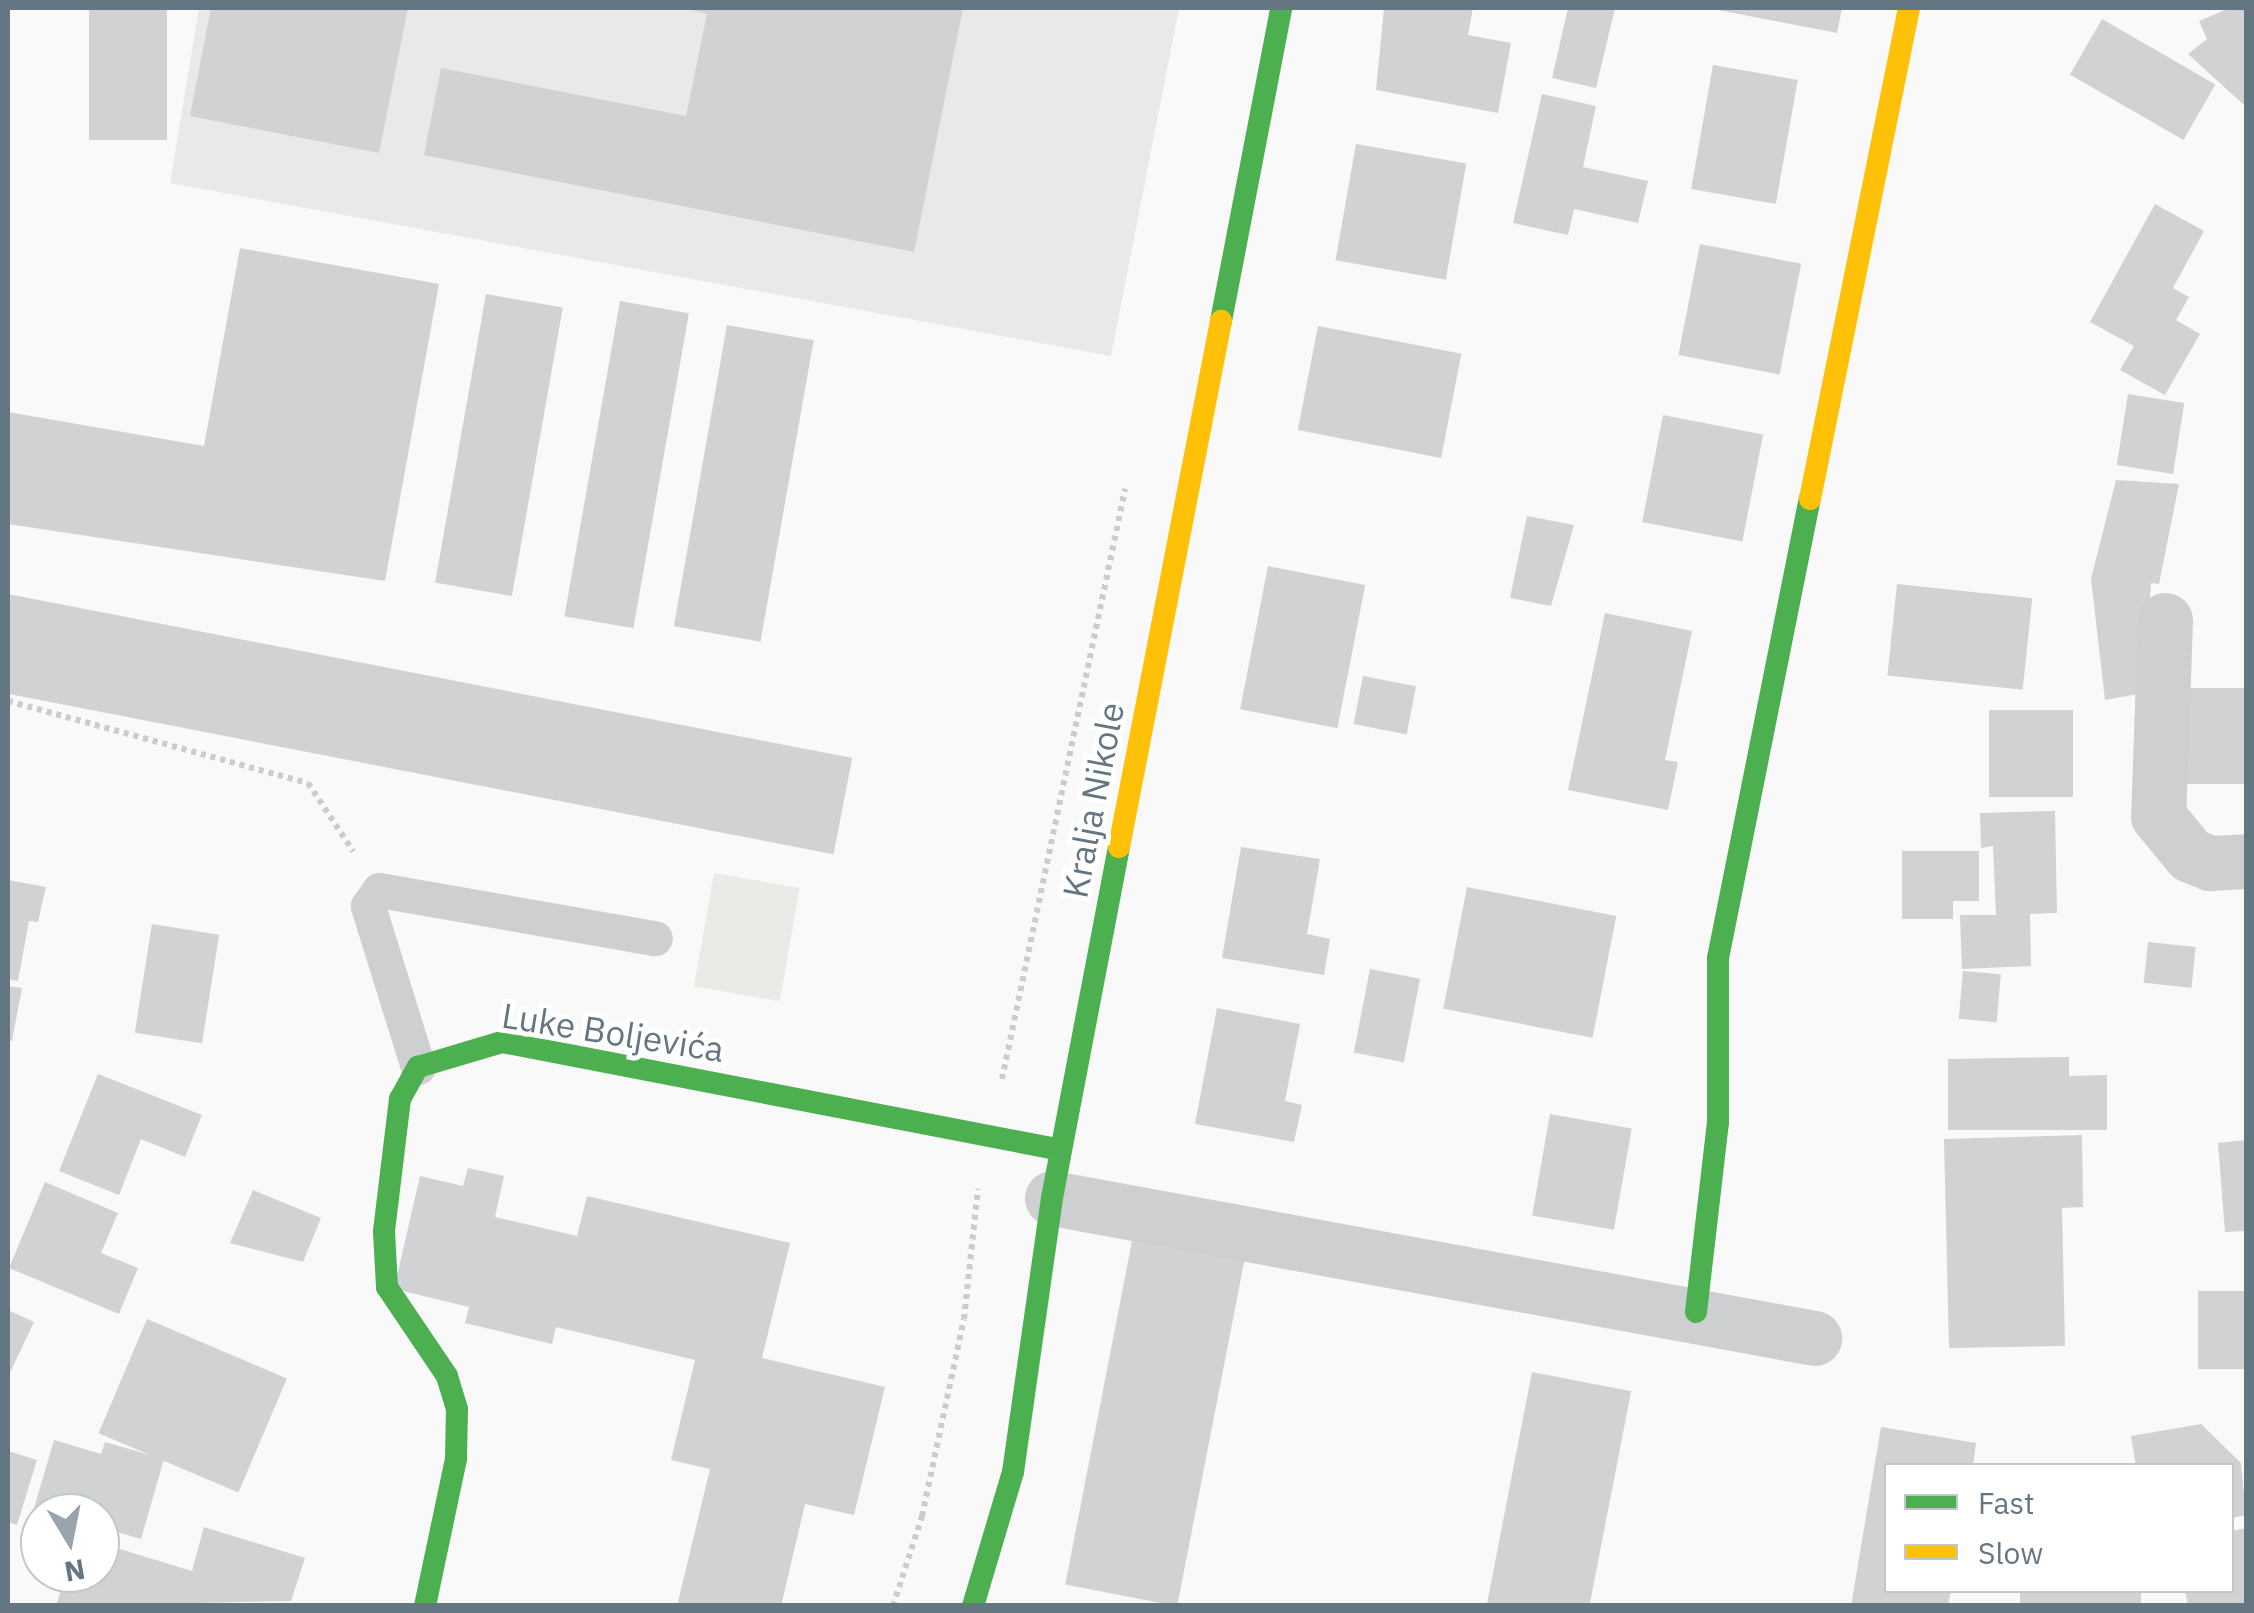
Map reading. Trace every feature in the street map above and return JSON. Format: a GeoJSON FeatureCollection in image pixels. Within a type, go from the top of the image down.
{"type":"FeatureCollection","features":[{"type":"Feature","properties":{"kind":"street","name":"Kralja Nikole"},"geometry":{"type":"LineString","coordinates":[[973,1606],[1013,1472],[1056,1174],[1281,8]]}},
{"type":"Feature","properties":{"kind":"street"},"geometry":{"type":"LineString","coordinates":[[1696,1312],[1718,1123],[1718,958],[1909,8]]}},
{"type":"Feature","properties":{"kind":"street"},"geometry":{"type":"LineString","coordinates":[[2165,620],[2158,816],[2190,855],[2210,864],[2246,861]]}},
{"type":"Feature","properties":{"kind":"street","name":"Luke Boljevića"},"geometry":{"type":"LineString","coordinates":[[418,1067],[502,1042],[1056,1174]]}},
{"type":"Feature","properties":{"kind":"street"},"geometry":{"type":"LineString","coordinates":[[418,1067],[400,1098],[384,1231],[387,1287],[447,1376],[456,1409],[456,1460],[425,1606]]}},
{"type":"Feature","properties":{"kind":"street"},"geometry":{"type":"LineString","coordinates":[[1056,1174],[1814,1338]]}},
{"type":"Feature","properties":{"kind":"lane"},"geometry":{"type":"LineString","coordinates":[[418,1067],[368,906],[379,890],[656,938]]}},
{"type":"Feature","properties":{"kind":"path"},"geometry":{"type":"LineString","coordinates":[[1011,1044],[1129,469]]}},
{"type":"Feature","properties":{"kind":"path"},"geometry":{"type":"LineString","coordinates":[[8,701],[308,783],[379,890]]}},
{"type":"Feature","properties":{"kind":"path"},"geometry":{"type":"LineString","coordinates":[[893,1606],[922,1516],[964,1320],[979,1176]]}},
{"type":"Feature","properties":{"kind":"shaded area"},"geometry":{"type":"Polygon","coordinates":[[[199,8],[1179,8],[1111,356],[170,183],[199,8]]]}},
{"type":"Feature","properties":{"kind":"shaded area"},"geometry":{"type":"Polygon","coordinates":[[[714,873],[800,888],[780,1001],[694,986],[714,873]]]}},
{"type":"Feature","properties":{"kind":"building"},"geometry":{"type":"Polygon","coordinates":[[[89,8],[167,8],[167,140],[89,140],[89,8]]]}},
{"type":"Feature","properties":{"kind":"building"},"geometry":{"type":"Polygon","coordinates":[[[211,8],[408,8],[379,153],[190,116],[211,8]]]}},
{"type":"Feature","properties":{"kind":"building"},"geometry":{"type":"Polygon","coordinates":[[[684,8],[963,8],[914,252],[424,155],[441,68],[686,116],[707,14],[684,8]]]}},
{"type":"Feature","properties":{"kind":"building"},"geometry":{"type":"Polygon","coordinates":[[[1384,8],[1473,8],[1468,35],[1511,43],[1498,113],[1376,90],[1384,8]]]}},
{"type":"Feature","properties":{"kind":"building"},"geometry":{"type":"Polygon","coordinates":[[[1568,8],[1615,8],[1596,88],[1552,78],[1568,8]]]}},
{"type":"Feature","properties":{"kind":"building"},"geometry":{"type":"Polygon","coordinates":[[[1708,8],[1842,8],[1837,33],[1708,8]]]}},
{"type":"Feature","properties":{"kind":"building"},"geometry":{"type":"Polygon","coordinates":[[[2230,8],[2246,8],[2244,105],[2188,54],[2207,39],[2199,21],[2230,8]]]}},
{"type":"Feature","properties":{"kind":"building"},"geometry":{"type":"Polygon","coordinates":[[[2102,19],[2215,84],[2183,140],[2070,74],[2102,19]]]}},
{"type":"Feature","properties":{"kind":"building"},"geometry":{"type":"Polygon","coordinates":[[[1713,65],[1798,80],[1776,204],[1691,189],[1713,65]]]}},
{"type":"Feature","properties":{"kind":"building"},"geometry":{"type":"Polygon","coordinates":[[[1542,94],[1596,106],[1583,167],[1648,181],[1638,223],[1574,209],[1568,235],[1513,223],[1542,94]]]}},
{"type":"Feature","properties":{"kind":"building"},"geometry":{"type":"Polygon","coordinates":[[[1356,144],[1466,163],[1446,280],[1336,260],[1356,144]]]}},
{"type":"Feature","properties":{"kind":"building"},"geometry":{"type":"Polygon","coordinates":[[[2155,204],[2204,231],[2173,288],[2189,297],[2176,320],[2200,334],[2165,395],[2120,370],[2134,346],[2090,322],[2155,204]]]}},
{"type":"Feature","properties":{"kind":"building"},"geometry":{"type":"Polygon","coordinates":[[[1700,244],[1801,264],[1780,375],[1678,355],[1700,244]]]}},
{"type":"Feature","properties":{"kind":"building"},"geometry":{"type":"Polygon","coordinates":[[[240,248],[439,284],[385,581],[8,524],[8,412],[204,446],[240,248]]]}},
{"type":"Feature","properties":{"kind":"building"},"geometry":{"type":"Polygon","coordinates":[[[486,294],[563,308],[512,596],[435,583],[486,294]]]}},
{"type":"Feature","properties":{"kind":"building"},"geometry":{"type":"Polygon","coordinates":[[[620,301],[689,313],[633,628],[564,616],[620,301]]]}},
{"type":"Feature","properties":{"kind":"building"},"geometry":{"type":"Polygon","coordinates":[[[727,325],[814,340],[761,642],[674,626],[727,325]]]}},
{"type":"Feature","properties":{"kind":"building"},"geometry":{"type":"Polygon","coordinates":[[[1318,326],[1461,354],[1441,458],[1298,430],[1318,326]]]}},
{"type":"Feature","properties":{"kind":"building"},"geometry":{"type":"Polygon","coordinates":[[[2128,394],[2184,403],[2173,474],[2117,465],[2128,394]]]}},
{"type":"Feature","properties":{"kind":"building"},"geometry":{"type":"Polygon","coordinates":[[[1663,415],[1763,434],[1742,541],[1642,522],[1663,415]]]}},
{"type":"Feature","properties":{"kind":"building"},"geometry":{"type":"Polygon","coordinates":[[[2116,480],[2179,484],[2159,584],[2151,583],[2143,693],[2105,700],[2091,579],[2116,480]]]}},
{"type":"Feature","properties":{"kind":"building"},"geometry":{"type":"Polygon","coordinates":[[[1527,516],[1574,525],[1551,606],[1510,598],[1527,516]]]}},
{"type":"Feature","properties":{"kind":"building"},"geometry":{"type":"Polygon","coordinates":[[[1268,566],[1365,585],[1337,728],[1240,709],[1268,566]]]}},
{"type":"Feature","properties":{"kind":"building"},"geometry":{"type":"Polygon","coordinates":[[[1897,584],[2032,598],[2023,690],[1887,675],[1897,584]]]}},
{"type":"Feature","properties":{"kind":"building"},"geometry":{"type":"Polygon","coordinates":[[[8,594],[852,758],[834,854],[8,694],[8,594]]]}},
{"type":"Feature","properties":{"kind":"building"},"geometry":{"type":"Polygon","coordinates":[[[1605,613],[1692,631],[1665,760],[1678,762],[1668,810],[1568,790],[1605,613]]]}},
{"type":"Feature","properties":{"kind":"building"},"geometry":{"type":"Polygon","coordinates":[[[1363,676],[1416,686],[1407,734],[1354,724],[1363,676]]]}},
{"type":"Feature","properties":{"kind":"building"},"geometry":{"type":"Polygon","coordinates":[[[2171,688],[2246,688],[2246,784],[2171,784],[2171,688]]]}},
{"type":"Feature","properties":{"kind":"building"},"geometry":{"type":"Polygon","coordinates":[[[1989,710],[2073,710],[2073,797],[1989,797],[1989,710]]]}},
{"type":"Feature","properties":{"kind":"building"},"geometry":{"type":"Polygon","coordinates":[[[2055,811],[2057,913],[2030,914],[2031,966],[1962,969],[1960,915],[1996,915],[1993,846],[1981,848],[1980,813],[2055,811]]]}},
{"type":"Feature","properties":{"kind":"building"},"geometry":{"type":"Polygon","coordinates":[[[1241,847],[1320,859],[1307,934],[1330,939],[1324,975],[1222,958],[1241,847]]]}},
{"type":"Feature","properties":{"kind":"building"},"geometry":{"type":"Polygon","coordinates":[[[1902,851],[1979,851],[1979,901],[1953,901],[1953,919],[1902,919],[1902,851]]]}},
{"type":"Feature","properties":{"kind":"building"},"geometry":{"type":"Polygon","coordinates":[[[8,880],[46,887],[38,922],[29,921],[18,981],[8,979],[8,880]]]}},
{"type":"Feature","properties":{"kind":"building"},"geometry":{"type":"Polygon","coordinates":[[[1467,887],[1616,916],[1593,1038],[1443,1009],[1467,887]]]}},
{"type":"Feature","properties":{"kind":"building"},"geometry":{"type":"Polygon","coordinates":[[[152,924],[219,935],[202,1043],[135,1033],[152,924]]]}},
{"type":"Feature","properties":{"kind":"building"},"geometry":{"type":"Polygon","coordinates":[[[2148,942],[2196,947],[2191,988],[2144,983],[2148,942]]]}},
{"type":"Feature","properties":{"kind":"building"},"geometry":{"type":"Polygon","coordinates":[[[1370,969],[1420,979],[1404,1062],[1354,1052],[1370,969]]]}},
{"type":"Feature","properties":{"kind":"building"},"geometry":{"type":"Polygon","coordinates":[[[1963,971],[2001,974],[1997,1022],[1959,1019],[1963,971]]]}},
{"type":"Feature","properties":{"kind":"building"},"geometry":{"type":"Polygon","coordinates":[[[8,986],[22,988],[12,1041],[8,1040],[8,986]]]}},
{"type":"Feature","properties":{"kind":"building"},"geometry":{"type":"Polygon","coordinates":[[[1217,1008],[1300,1024],[1285,1101],[1302,1105],[1294,1142],[1195,1124],[1217,1008]]]}},
{"type":"Feature","properties":{"kind":"building"},"geometry":{"type":"Polygon","coordinates":[[[2069,1057],[2069,1076],[2107,1075],[2107,1130],[1948,1130],[1948,1059],[2069,1057]]]}},
{"type":"Feature","properties":{"kind":"building"},"geometry":{"type":"Polygon","coordinates":[[[98,1074],[202,1115],[185,1157],[141,1139],[119,1195],[59,1171],[98,1074]]]}},
{"type":"Feature","properties":{"kind":"building"},"geometry":{"type":"Polygon","coordinates":[[[1550,1114],[1632,1128],[1614,1230],[1532,1215],[1550,1114]]]}},
{"type":"Feature","properties":{"kind":"building"},"geometry":{"type":"Polygon","coordinates":[[[2082,1135],[2083,1207],[2062,1208],[2065,1346],[1949,1348],[1944,1139],[2082,1135]]]}},
{"type":"Feature","properties":{"kind":"building"},"geometry":{"type":"Polygon","coordinates":[[[2246,1140],[2246,1231],[2225,1232],[2218,1143],[2246,1140]]]}},
{"type":"Feature","properties":{"kind":"building"},"geometry":{"type":"Polygon","coordinates":[[[468,1168],[504,1176],[495,1217],[577,1236],[587,1196],[790,1243],[762,1358],[885,1387],[854,1515],[805,1504],[781,1606],[677,1606],[710,1469],[671,1460],[695,1360],[556,1327],[552,1344],[465,1323],[469,1307],[394,1289],[420,1176],[463,1186],[468,1168]]]}},
{"type":"Feature","properties":{"kind":"building"},"geometry":{"type":"Polygon","coordinates":[[[45,1182],[118,1213],[101,1253],[138,1268],[119,1314],[9,1268],[45,1182]]]}},
{"type":"Feature","properties":{"kind":"building"},"geometry":{"type":"Polygon","coordinates":[[[253,1190],[321,1218],[303,1262],[230,1243],[253,1190]]]}},
{"type":"Feature","properties":{"kind":"building"},"geometry":{"type":"Polygon","coordinates":[[[1133,1236],[1245,1258],[1177,1606],[1065,1584],[1133,1236]]]}},
{"type":"Feature","properties":{"kind":"building"},"geometry":{"type":"Polygon","coordinates":[[[2198,1291],[2246,1291],[2246,1369],[2198,1369],[2198,1291]]]}},
{"type":"Feature","properties":{"kind":"building"},"geometry":{"type":"Polygon","coordinates":[[[8,1310],[34,1322],[8,1377],[8,1310]]]}},
{"type":"Feature","properties":{"kind":"building"},"geometry":{"type":"Polygon","coordinates":[[[147,1319],[287,1378],[238,1493],[99,1433],[147,1319]]]}},
{"type":"Feature","properties":{"kind":"building"},"geometry":{"type":"Polygon","coordinates":[[[1532,1372],[1631,1391],[1589,1606],[1487,1606],[1532,1372]]]}},
{"type":"Feature","properties":{"kind":"building"},"geometry":{"type":"Polygon","coordinates":[[[2201,1424],[2241,1463],[2246,1515],[2234,1518],[2234,1463],[2136,1463],[2131,1436],[2201,1424]]]}},
{"type":"Feature","properties":{"kind":"building"},"geometry":{"type":"Polygon","coordinates":[[[1881,1427],[1976,1443],[1973,1463],[1884,1463],[1884,1593],[1950,1593],[1948,1606],[1851,1606],[1881,1427]]]}},
{"type":"Feature","properties":{"kind":"building"},"geometry":{"type":"Polygon","coordinates":[[[54,1440],[101,1454],[105,1442],[164,1459],[141,1539],[120,1533],[120,1493],[38,1493],[54,1440]]]}},
{"type":"Feature","properties":{"kind":"building"},"geometry":{"type":"Polygon","coordinates":[[[8,1451],[37,1460],[27,1493],[20,1493],[17,1525],[8,1522],[8,1451]]]}},
{"type":"Feature","properties":{"kind":"building"},"geometry":{"type":"Polygon","coordinates":[[[204,1527],[305,1558],[291,1601],[56,1606],[60,1593],[120,1593],[120,1549],[192,1571],[204,1527]]]}},
{"type":"Feature","properties":{"kind":"building"},"geometry":{"type":"Polygon","coordinates":[[[2246,1528],[2246,1606],[2188,1606],[2186,1593],[2234,1593],[2234,1531],[2246,1528]]]}},
{"type":"Feature","properties":{"kind":"building"},"geometry":{"type":"Polygon","coordinates":[[[2020,1593],[2141,1593],[2141,1606],[2020,1606],[2020,1593]]]}},
{"type":"Feature","properties":{"kind":"traffic: fast"},"geometry":{"type":"LineString","coordinates":[[1221,321],[1281,8]]}},
{"type":"Feature","properties":{"kind":"traffic: fast"},"geometry":{"type":"LineString","coordinates":[[1696,1312],[1718,1123],[1718,958],[1810,499]]}},
{"type":"Feature","properties":{"kind":"traffic: fast"},"geometry":{"type":"LineString","coordinates":[[973,1606],[1013,1472],[1052,1198],[1119,847]]}},
{"type":"Feature","properties":{"kind":"traffic: fast"},"geometry":{"type":"LineString","coordinates":[[425,1606],[456,1459],[457,1409],[447,1376],[387,1287],[384,1231],[400,1099],[418,1067],[502,1042],[1061,1150]]}},
{"type":"Feature","properties":{"kind":"traffic: slow"},"geometry":{"type":"LineString","coordinates":[[1810,499],[1909,8]]}},
{"type":"Feature","properties":{"kind":"traffic: slow"},"geometry":{"type":"LineString","coordinates":[[1119,847],[1221,321]]}}]}
